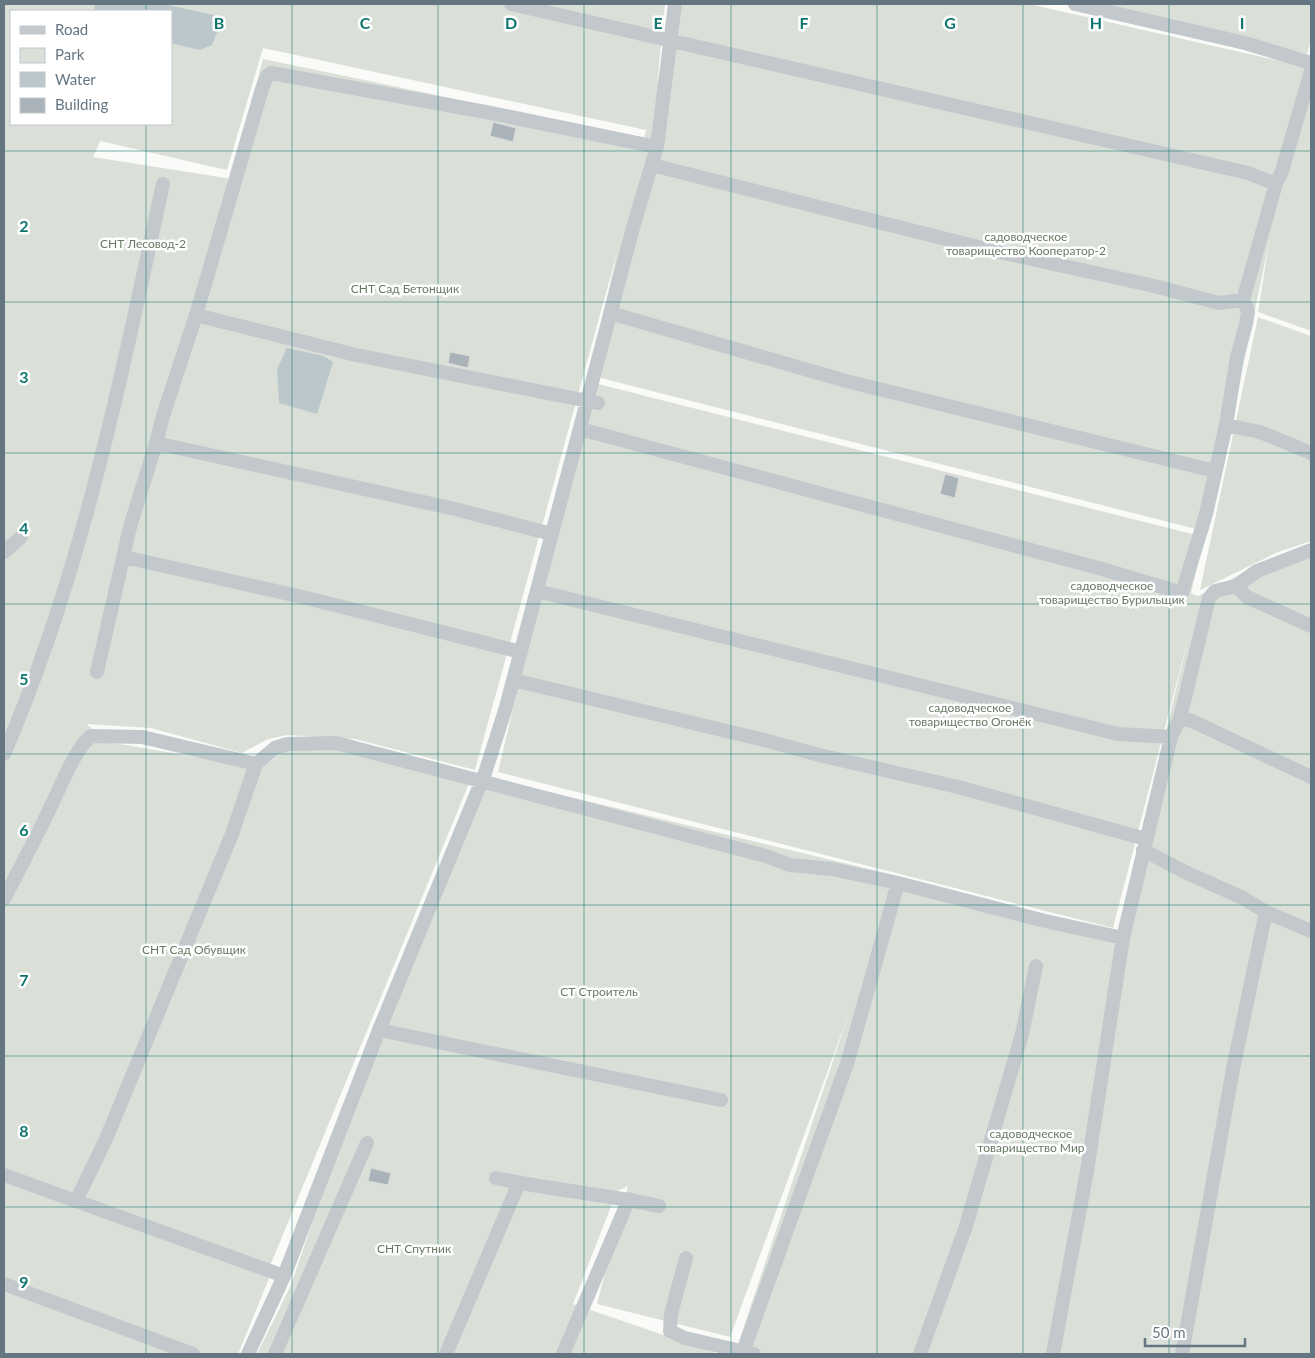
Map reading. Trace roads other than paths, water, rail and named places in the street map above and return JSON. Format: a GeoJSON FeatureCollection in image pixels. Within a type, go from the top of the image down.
{"type":"FeatureCollection","features":[{"type":"Feature","properties":{"kind":"street"},"geometry":{"type":"LineString","coordinates":[[512,4],[1248,173],[1276,184]]}},
{"type":"Feature","properties":{"kind":"street"},"geometry":{"type":"LineString","coordinates":[[248,1354],[284,1276],[379,1030],[482,781],[513,680],[580,429],[592,402],[610,314],[634,224],[658,147],[675,4]]}},
{"type":"Feature","properties":{"kind":"street"},"geometry":{"type":"LineString","coordinates":[[1074,4],[1245,43],[1311,63]]}},
{"type":"Feature","properties":{"kind":"street"},"geometry":{"type":"LineString","coordinates":[[580,429],[1102,569],[1182,593],[1206,514],[1226,425],[1237,357],[1248,311],[1243,300],[1311,71]]}},
{"type":"Feature","properties":{"kind":"street"},"geometry":{"type":"LineString","coordinates":[[97,672],[130,527],[196,315],[262,89],[271,73],[491,113],[658,147]]}},
{"type":"Feature","properties":{"kind":"street"},"geometry":{"type":"LineString","coordinates":[[652,165],[986,249],[1150,285],[1219,303],[1243,300]]}},
{"type":"Feature","properties":{"kind":"street"},"geometry":{"type":"LineString","coordinates":[[4,754],[39,667],[69,576],[113,409],[163,184]]}},
{"type":"Feature","properties":{"kind":"street"},"geometry":{"type":"LineString","coordinates":[[610,314],[846,382],[1215,471]]}},
{"type":"Feature","properties":{"kind":"street"},"geometry":{"type":"LineString","coordinates":[[196,315],[356,355],[592,402]]}},
{"type":"Feature","properties":{"kind":"street"},"geometry":{"type":"LineString","coordinates":[[1226,425],[1260,432],[1311,453]]}},
{"type":"Feature","properties":{"kind":"street"},"geometry":{"type":"LineString","coordinates":[[156,443],[455,509],[552,534]]}},
{"type":"Feature","properties":{"kind":"street"},"geometry":{"type":"LineString","coordinates":[[4,552],[21,537]]}},
{"type":"Feature","properties":{"kind":"street"},"geometry":{"type":"LineString","coordinates":[[1053,1354],[1087,1171],[1124,938],[1171,737],[1180,718],[1209,598],[1215,591],[1236,586],[1257,571],[1311,550]]}},
{"type":"Feature","properties":{"kind":"street"},"geometry":{"type":"LineString","coordinates":[[124,558],[311,599],[520,652]]}},
{"type":"Feature","properties":{"kind":"street"},"geometry":{"type":"LineString","coordinates":[[1236,586],[1247,597],[1311,626]]}},
{"type":"Feature","properties":{"kind":"street"},"geometry":{"type":"LineString","coordinates":[[537,591],[1118,734],[1171,737]]}},
{"type":"Feature","properties":{"kind":"street"},"geometry":{"type":"LineString","coordinates":[[513,680],[962,788],[1145,844],[1185,872],[1243,898],[1266,912],[1311,931]]}},
{"type":"Feature","properties":{"kind":"street"},"geometry":{"type":"LineString","coordinates":[[1180,718],[1192,721],[1311,777]]}},
{"type":"Feature","properties":{"kind":"street"},"geometry":{"type":"LineString","coordinates":[[4,899],[75,758],[86,740],[91,736],[142,737],[256,764]]}},
{"type":"Feature","properties":{"kind":"street"},"geometry":{"type":"LineString","coordinates":[[76,1201],[106,1139],[232,834],[256,764],[275,748],[287,744],[336,743],[766,856],[790,865],[832,869],[898,883],[1045,921],[1124,938]]}},
{"type":"Feature","properties":{"kind":"street"},"geometry":{"type":"LineString","coordinates":[[686,1258],[670,1314],[670,1331],[685,1338],[748,1353],[847,1064],[898,883]]}},
{"type":"Feature","properties":{"kind":"street"},"geometry":{"type":"LineString","coordinates":[[1182,1354],[1233,1069],[1266,912]]}},
{"type":"Feature","properties":{"kind":"street"},"geometry":{"type":"LineString","coordinates":[[920,1354],[966,1226],[1022,1034],[1036,966]]}},
{"type":"Feature","properties":{"kind":"street"},"geometry":{"type":"LineString","coordinates":[[379,1030],[721,1100]]}},
{"type":"Feature","properties":{"kind":"street"},"geometry":{"type":"LineString","coordinates":[[275,1354],[367,1144]]}},
{"type":"Feature","properties":{"kind":"street"},"geometry":{"type":"LineString","coordinates":[[4,1175],[284,1276]]}},
{"type":"Feature","properties":{"kind":"street"},"geometry":{"type":"LineString","coordinates":[[496,1178],[659,1206]]}},
{"type":"Feature","properties":{"kind":"street"},"geometry":{"type":"LineString","coordinates":[[446,1354],[520,1183]]}},
{"type":"Feature","properties":{"kind":"street"},"geometry":{"type":"LineString","coordinates":[[563,1354],[629,1200]]}},
{"type":"Feature","properties":{"kind":"street"},"geometry":{"type":"LineString","coordinates":[[4,1284],[193,1354]]}},
{"type":"Feature","properties":{"kind":"water"},"geometry":{"type":"Polygon","coordinates":[[[95,4],[163,4],[214,15],[219,20],[218,30],[212,45],[200,50],[172,43],[172,10],[94,10],[95,4]]]}},
{"type":"Feature","properties":{"kind":"water"},"geometry":{"type":"Polygon","coordinates":[[[287,348],[323,356],[333,362],[317,414],[279,403],[277,369],[287,348]]]}},
{"type":"Feature","properties":{"kind":"park label","name":"СНТ Лесовод-2"},"geometry":{"type":"Point","coordinates":[143,244]}},
{"type":"Feature","properties":{"kind":"park label","name":"садоводческое товарищество Кооператор-2"},"geometry":{"type":"Point","coordinates":[1026,244]}},
{"type":"Feature","properties":{"kind":"park label","name":"СНТ Сад Бетонщик"},"geometry":{"type":"Point","coordinates":[405,289]}},
{"type":"Feature","properties":{"kind":"park label","name":"садоводческое товарищество Бурильщик"},"geometry":{"type":"Point","coordinates":[1112,593]}},
{"type":"Feature","properties":{"kind":"park label","name":"садоводческое товарищество Огонёк"},"geometry":{"type":"Point","coordinates":[970,715]}},
{"type":"Feature","properties":{"kind":"park label","name":"СНТ Сад Обувщик"},"geometry":{"type":"Point","coordinates":[194,950]}},
{"type":"Feature","properties":{"kind":"park label","name":"СТ Строитель"},"geometry":{"type":"Point","coordinates":[599,992]}},
{"type":"Feature","properties":{"kind":"park label","name":"садоводческое товарищество Мир"},"geometry":{"type":"Point","coordinates":[1031,1141]}},
{"type":"Feature","properties":{"kind":"park label","name":"СНТ Спутник"},"geometry":{"type":"Point","coordinates":[414,1249]}}]}
